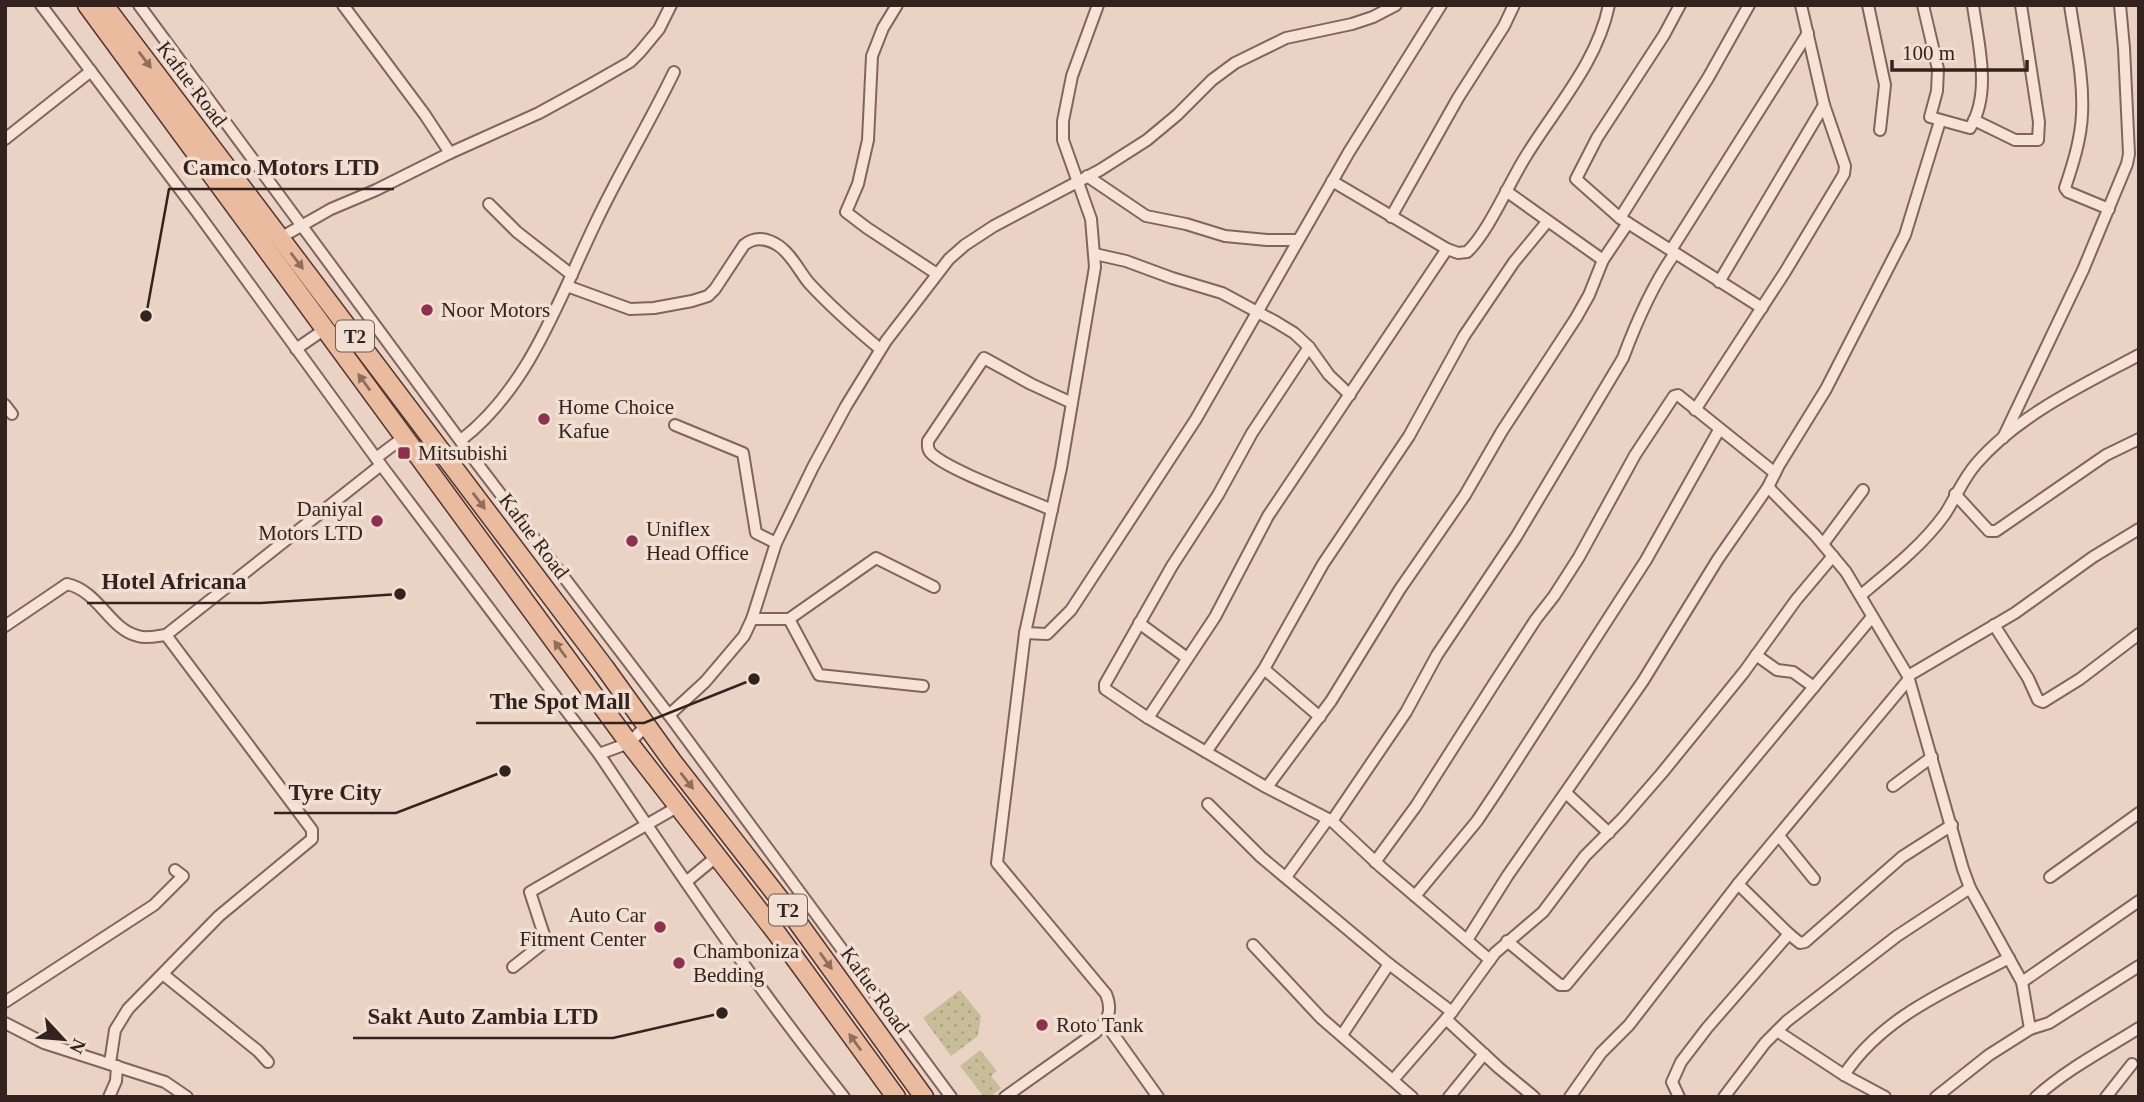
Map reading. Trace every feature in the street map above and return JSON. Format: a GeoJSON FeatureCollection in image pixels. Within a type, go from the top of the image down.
{"type":"FeatureCollection","features":[{"type":"Feature","properties":{"kind":"main road","name":"Kafue Road"},"geometry":{"type":"LineString","coordinates":[[87,5],[629,743],[778,935],[896,1097]]}},
{"type":"Feature","properties":{"kind":"main road","name":"Kafue Road"},"geometry":{"type":"LineString","coordinates":[[104,5],[605,667],[646,726],[796,920],[924,1097]]}},
{"type":"Feature","properties":{"kind":"street"},"geometry":{"type":"LineString","coordinates":[[41,5],[378,462],[599,754],[778,1011],[844,1097]]}},
{"type":"Feature","properties":{"kind":"street"},"geometry":{"type":"LineString","coordinates":[[139,5],[951,1097]]}},
{"type":"Feature","properties":{"kind":"street"},"geometry":{"type":"LineString","coordinates":[[343,5],[450,153]]}},
{"type":"Feature","properties":{"kind":"street"},"geometry":{"type":"LineString","coordinates":[[280,238],[300,225],[539,113],[630,61],[659,29],[671,5]]}},
{"type":"Feature","properties":{"kind":"street"},"geometry":{"type":"LineString","coordinates":[[897,5],[883,28],[872,56],[868,140],[858,184],[846,212],[937,274]]}},
{"type":"Feature","properties":{"kind":"street"},"geometry":{"type":"LineString","coordinates":[[1005,1097],[1106,1024],[1110,1004],[1106,994],[997,863],[1025,634],[1052,510],[1090,306],[1095,254],[1091,219],[1081,179],[1063,140],[1063,121],[1072,76],[1098,5]]}},
{"type":"Feature","properties":{"kind":"street"},"geometry":{"type":"LineString","coordinates":[[669,715],[705,682],[744,636],[752,620],[776,542],[846,406],[880,349],[949,259],[965,244],[994,226],[1147,140],[1212,80],[1235,63],[1286,38],[1352,24],[1396,5]]}},
{"type":"Feature","properties":{"kind":"street"},"geometry":{"type":"LineString","coordinates":[[1025,634],[1047,634],[1071,610],[1196,419],[1332,181],[1441,5]]}},
{"type":"Feature","properties":{"kind":"street"},"geometry":{"type":"LineString","coordinates":[[1391,217],[1514,5]]}},
{"type":"Feature","properties":{"kind":"street"},"geometry":{"type":"LineString","coordinates":[[1332,181],[1391,217],[1463,254],[1471,248],[1526,155],[1576,81],[1598,37],[1609,5]]}},
{"type":"Feature","properties":{"kind":"street"},"geometry":{"type":"LineString","coordinates":[[1680,5],[1575,176],[1624,220],[1762,308]]}},
{"type":"Feature","properties":{"kind":"street"},"geometry":{"type":"LineString","coordinates":[[1266,787],[1320,717],[1400,589],[1465,495],[1497,439],[1576,318],[1624,220],[1709,78],[1749,5]]}},
{"type":"Feature","properties":{"kind":"street"},"geometry":{"type":"LineString","coordinates":[[1695,410],[1762,308],[1844,174],[1843,157],[1824,105],[1801,5]]}},
{"type":"Feature","properties":{"kind":"street"},"geometry":{"type":"LineString","coordinates":[[1868,5],[1885,85],[1880,130]]}},
{"type":"Feature","properties":{"kind":"street"},"geometry":{"type":"LineString","coordinates":[[1923,5],[1938,69],[1937,91],[1930,117],[1970,128],[1980,102],[1981,67],[1973,5]]}},
{"type":"Feature","properties":{"kind":"street"},"geometry":{"type":"LineString","coordinates":[[1975,120],[2015,140],[2038,140],[2039,122],[2021,5]]}},
{"type":"Feature","properties":{"kind":"street"},"geometry":{"type":"LineString","coordinates":[[2070,5],[2082,93],[2082,114],[2076,153],[2065,188],[2068,192],[2109,209]]}},
{"type":"Feature","properties":{"kind":"street"},"geometry":{"type":"LineString","coordinates":[[2003,438],[2083,270],[2127,164],[2129,154],[2120,5]]}},
{"type":"Feature","properties":{"kind":"street"},"geometry":{"type":"LineString","coordinates":[[1286,877],[1406,712],[1437,656],[1536,504],[1623,358],[1632,331],[1673,251],[1808,33]]}},
{"type":"Feature","properties":{"kind":"street"},"geometry":{"type":"LineString","coordinates":[[5,139],[91,71]]}},
{"type":"Feature","properties":{"kind":"street"},"geometry":{"type":"LineString","coordinates":[[461,440],[479,427],[520,375],[674,72]]}},
{"type":"Feature","properties":{"kind":"street"},"geometry":{"type":"LineString","coordinates":[[1719,282],[1824,105]]}},
{"type":"Feature","properties":{"kind":"street"},"geometry":{"type":"LineString","coordinates":[[1467,940],[1508,875],[1643,681],[1718,559],[1768,487],[1826,389],[1900,247],[1937,139],[1940,121]]}},
{"type":"Feature","properties":{"kind":"street"},"geometry":{"type":"LineString","coordinates":[[1081,179],[1146,216],[1226,236],[1298,240]]}},
{"type":"Feature","properties":{"kind":"street"},"geometry":{"type":"LineString","coordinates":[[1506,191],[1603,260]]}},
{"type":"Feature","properties":{"kind":"street"},"geometry":{"type":"LineString","coordinates":[[489,204],[517,232],[572,275]]}},
{"type":"Feature","properties":{"kind":"street"},"geometry":{"type":"LineString","coordinates":[[1206,752],[1264,669],[1323,564],[1409,436],[1457,347],[1522,252],[1547,222]]}},
{"type":"Feature","properties":{"kind":"street"},"geometry":{"type":"LineString","coordinates":[[567,286],[630,309],[692,301],[708,296],[715,289],[744,245],[751,240],[766,240],[788,253],[809,282],[846,321],[880,349]]}},
{"type":"Feature","properties":{"kind":"street"},"geometry":{"type":"LineString","coordinates":[[1148,718],[1220,608],[1259,530],[1447,248]]}},
{"type":"Feature","properties":{"kind":"street"},"geometry":{"type":"LineString","coordinates":[[1095,254],[1111,256],[1222,293],[1258,312],[1294,333],[1329,375],[1350,395]]}},
{"type":"Feature","properties":{"kind":"street"},"geometry":{"type":"LineString","coordinates":[[296,349],[325,329]]}},
{"type":"Feature","properties":{"kind":"street"},"geometry":{"type":"LineString","coordinates":[[1308,348],[1252,433],[1206,516],[1172,566],[1105,684],[1105,689],[1148,718],[1266,787],[1330,820],[1490,960]]}},
{"type":"Feature","properties":{"kind":"street"},"geometry":{"type":"LineString","coordinates":[[1861,595],[1920,542],[1945,514],[1975,464],[2003,438],[2030,417],[2139,355]]}},
{"type":"Feature","properties":{"kind":"street"},"geometry":{"type":"LineString","coordinates":[[1052,510],[939,459],[930,452],[928,441],[984,358],[1072,403]]}},
{"type":"Feature","properties":{"kind":"street"},"geometry":{"type":"LineString","coordinates":[[1375,862],[1416,806],[1494,682],[1560,586],[1635,455],[1674,396],[1678,395],[1775,473]]}},
{"type":"Feature","properties":{"kind":"street"},"geometry":{"type":"LineString","coordinates":[[675,425],[743,453],[756,533],[776,542]]}},
{"type":"Feature","properties":{"kind":"street"},"geometry":{"type":"LineString","coordinates":[[1415,896],[1477,821],[1497,791],[1646,560],[1719,430]]}},
{"type":"Feature","properties":{"kind":"street"},"geometry":{"type":"LineString","coordinates":[[5,626],[67,584],[81,587],[125,631],[139,637],[166,635],[378,462],[404,437]]}},
{"type":"Feature","properties":{"kind":"street"},"geometry":{"type":"LineString","coordinates":[[1955,494],[1989,531],[1996,531],[2106,455],[2139,439]]}},
{"type":"Feature","properties":{"kind":"street"},"geometry":{"type":"LineString","coordinates":[[456,470],[474,458]]}},
{"type":"Feature","properties":{"kind":"street"},"geometry":{"type":"LineString","coordinates":[[1768,487],[1833,556],[1861,595],[1908,678],[1970,888],[2022,982],[2030,1029]]}},
{"type":"Feature","properties":{"kind":"street"},"geometry":{"type":"LineString","coordinates":[[1823,544],[1863,490]]}},
{"type":"Feature","properties":{"kind":"street"},"geometry":{"type":"LineString","coordinates":[[1570,1097],[1601,1053],[1629,1026],[1738,884],[1908,678],[2036,598],[2093,557],[2139,529]]}},
{"type":"Feature","properties":{"kind":"street"},"geometry":{"type":"LineString","coordinates":[[1393,1080],[1449,1015],[1490,960],[1543,912],[1585,856],[1662,773],[1833,556]]}},
{"type":"Feature","properties":{"kind":"street"},"geometry":{"type":"LineString","coordinates":[[752,620],[789,620],[876,558],[934,587]]}},
{"type":"Feature","properties":{"kind":"street"},"geometry":{"type":"LineString","coordinates":[[1507,942],[1560,985],[1566,985],[1872,617]]}},
{"type":"Feature","properties":{"kind":"street"},"geometry":{"type":"LineString","coordinates":[[789,620],[819,675],[923,686]]}},
{"type":"Feature","properties":{"kind":"street"},"geometry":{"type":"LineString","coordinates":[[1139,623],[1187,658]]}},
{"type":"Feature","properties":{"kind":"street"},"geometry":{"type":"LineString","coordinates":[[1994,625],[2028,678],[2038,700],[2043,702],[2088,674],[2139,634]]}},
{"type":"Feature","properties":{"kind":"street"},"geometry":{"type":"LineString","coordinates":[[109,1097],[116,1081],[110,1053],[116,1030],[128,1009],[219,916],[312,839],[312,830],[166,635]]}},
{"type":"Feature","properties":{"kind":"street"},"geometry":{"type":"LineString","coordinates":[[1756,655],[1777,670],[1793,672],[1814,687]]}},
{"type":"Feature","properties":{"kind":"street"},"geometry":{"type":"LineString","coordinates":[[1264,669],[1320,717]]}},
{"type":"Feature","properties":{"kind":"street"},"geometry":{"type":"LineString","coordinates":[[599,754],[629,743],[646,726]]}},
{"type":"Feature","properties":{"kind":"street"},"geometry":{"type":"LineString","coordinates":[[1893,786],[1932,757]]}},
{"type":"Feature","properties":{"kind":"street"},"geometry":{"type":"LineString","coordinates":[[1566,793],[1609,833]]}},
{"type":"Feature","properties":{"kind":"street"},"geometry":{"type":"LineString","coordinates":[[1208,804],[1261,857],[1449,1015],[1484,1054],[1534,1097]]}},
{"type":"Feature","properties":{"kind":"street"},"geometry":{"type":"LineString","coordinates":[[513,967],[546,941],[530,892],[678,806]]}},
{"type":"Feature","properties":{"kind":"street"},"geometry":{"type":"LineString","coordinates":[[2050,877],[2139,813]]}},
{"type":"Feature","properties":{"kind":"street"},"geometry":{"type":"LineString","coordinates":[[1738,884],[1789,934],[1800,943],[1805,942],[1902,857],[1952,825]]}},
{"type":"Feature","properties":{"kind":"street"},"geometry":{"type":"LineString","coordinates":[[1779,836],[1814,879]]}},
{"type":"Feature","properties":{"kind":"street"},"geometry":{"type":"LineString","coordinates":[[686,882],[716,857]]}},
{"type":"Feature","properties":{"kind":"street"},"geometry":{"type":"LineString","coordinates":[[5,1002],[154,905],[183,876],[175,870]]}},
{"type":"Feature","properties":{"kind":"street"},"geometry":{"type":"LineString","coordinates":[[1724,1097],[1777,1031],[1897,936],[1970,888]]}},
{"type":"Feature","properties":{"kind":"street"},"geometry":{"type":"LineString","coordinates":[[2022,982],[2139,901]]}},
{"type":"Feature","properties":{"kind":"street"},"geometry":{"type":"LineString","coordinates":[[1679,1097],[1672,1082],[1681,1062],[1726,1004],[1789,934]]}},
{"type":"Feature","properties":{"kind":"street"},"geometry":{"type":"LineString","coordinates":[[1253,945],[1321,1018],[1412,1097]]}},
{"type":"Feature","properties":{"kind":"street"},"geometry":{"type":"LineString","coordinates":[[1844,1075],[1868,1044],[1900,1018],[2009,958]]}},
{"type":"Feature","properties":{"kind":"street"},"geometry":{"type":"LineString","coordinates":[[1342,1035],[1389,964]]}},
{"type":"Feature","properties":{"kind":"street"},"geometry":{"type":"LineString","coordinates":[[1936,1097],[1989,1055],[2030,1029],[2049,1023],[2139,966]]}},
{"type":"Feature","properties":{"kind":"street"},"geometry":{"type":"LineString","coordinates":[[164,975],[268,1062]]}},
{"type":"Feature","properties":{"kind":"street"},"geometry":{"type":"LineString","coordinates":[[5,1023],[44,1043],[165,1082],[187,1097]]}},
{"type":"Feature","properties":{"kind":"street"},"geometry":{"type":"LineString","coordinates":[[1106,1024],[1158,1097]]}},
{"type":"Feature","properties":{"kind":"street"},"geometry":{"type":"LineString","coordinates":[[2036,1097],[2081,1063],[2139,1028]]}},
{"type":"Feature","properties":{"kind":"street"},"geometry":{"type":"LineString","coordinates":[[1777,1031],[1844,1075],[1885,1097]]}},
{"type":"Feature","properties":{"kind":"street"},"geometry":{"type":"LineString","coordinates":[[1449,1097],[1484,1054]]}},
{"type":"Feature","properties":{"kind":"street"},"geometry":{"type":"LineString","coordinates":[[2106,1097],[2132,1064]]}},
{"type":"Feature","properties":{"kind":"shaded area"},"geometry":{"type":"Polygon","coordinates":[[[960,990],[981,1016],[978,1036],[951,1056],[923,1018],[960,990]]]}},
{"type":"Feature","properties":{"kind":"shaded area"},"geometry":{"type":"Polygon","coordinates":[[[980,1050],[997,1071],[991,1076],[1001,1088],[990,1097],[984,1097],[960,1066],[980,1050]]]}},
{"type":"Feature","properties":{"kind":"place","name":"Noor Motors"},"geometry":{"type":"Point","coordinates":[427,310]}},
{"type":"Feature","properties":{"kind":"place","name":"Camco Motors LTD"},"geometry":{"type":"Point","coordinates":[146,316]}},
{"type":"Feature","properties":{"kind":"place","name":"Home Choice Kafue"},"geometry":{"type":"Point","coordinates":[544,419]}},
{"type":"Feature","properties":{"kind":"place","name":"Mitsubishi"},"geometry":{"type":"Point","coordinates":[404,453]}},
{"type":"Feature","properties":{"kind":"place","name":"Daniyal Motors LTD"},"geometry":{"type":"Point","coordinates":[377,521]}},
{"type":"Feature","properties":{"kind":"place","name":"Uniflex Head Office"},"geometry":{"type":"Point","coordinates":[632,541]}},
{"type":"Feature","properties":{"kind":"place","name":"Hotel Africana"},"geometry":{"type":"Point","coordinates":[400,594]}},
{"type":"Feature","properties":{"kind":"place","name":"The Spot Mall"},"geometry":{"type":"Point","coordinates":[754,679]}},
{"type":"Feature","properties":{"kind":"place","name":"Tyre City"},"geometry":{"type":"Point","coordinates":[505,771]}},
{"type":"Feature","properties":{"kind":"place","name":"Auto Car Fitment Center"},"geometry":{"type":"Point","coordinates":[660,927]}},
{"type":"Feature","properties":{"kind":"place","name":"Chamboniza Bedding"},"geometry":{"type":"Point","coordinates":[679,963]}},
{"type":"Feature","properties":{"kind":"place","name":"Sakt Auto Zambia LTD"},"geometry":{"type":"Point","coordinates":[722,1013]}},
{"type":"Feature","properties":{"kind":"place","name":"Roto Tank"},"geometry":{"type":"Point","coordinates":[1042,1025]}}]}
